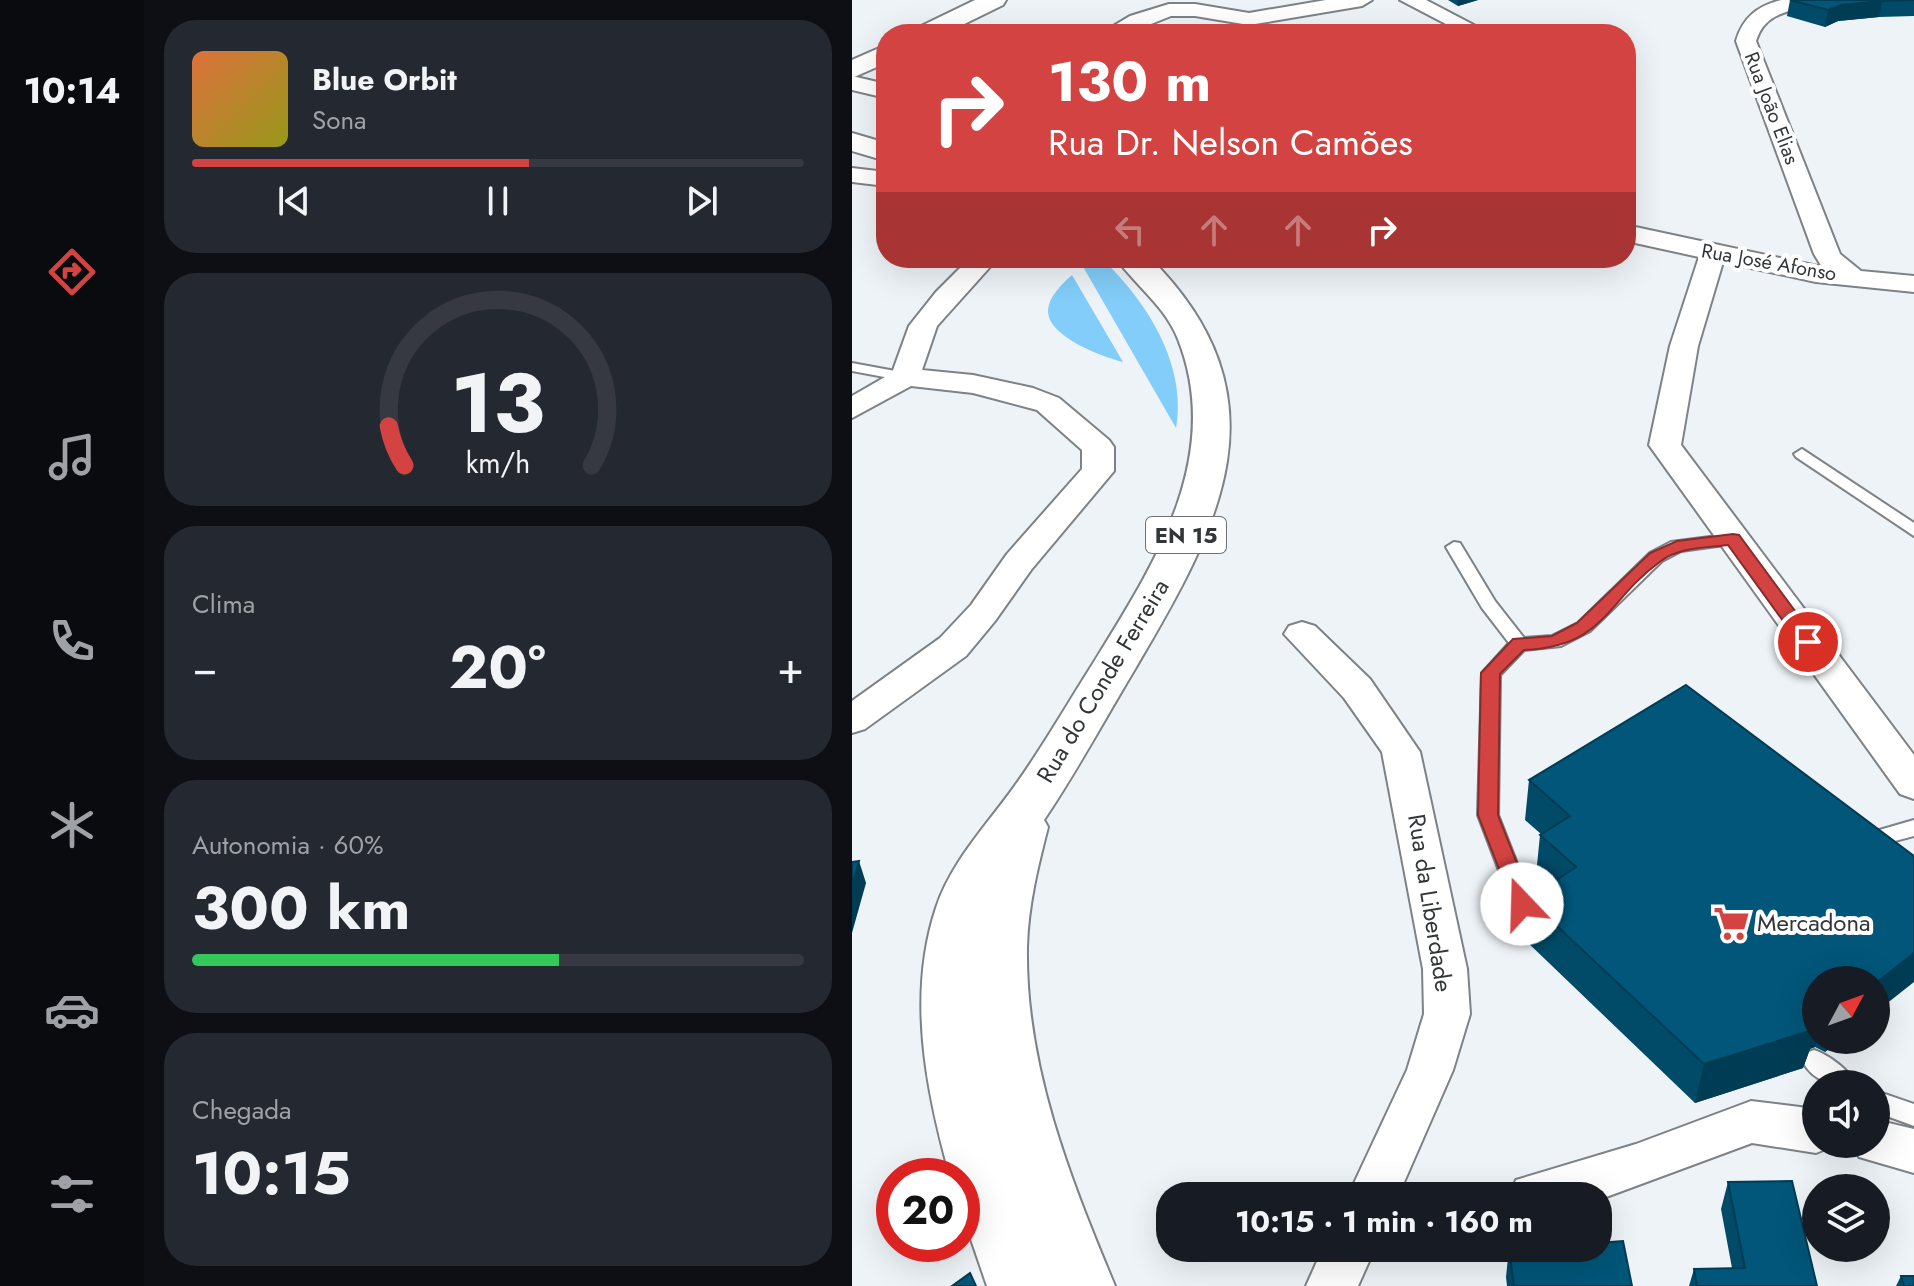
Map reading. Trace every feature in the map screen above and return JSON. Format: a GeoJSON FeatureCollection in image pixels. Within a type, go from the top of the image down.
{"type":"FeatureCollection","features":[{"type":"Feature","properties":{"kind":"main road"},"geometry":{"type":"LineString","coordinates":[[945,24],[994,0]]}},
{"type":"Feature","properties":{"kind":"main road"},"geometry":{"type":"LineString","coordinates":[[852,70],[876,58]]}},
{"type":"Feature","properties":{"kind":"main road"},"geometry":{"type":"LineString","coordinates":[[852,142],[876,156]]}},
{"type":"Feature","properties":{"kind":"main road"},"geometry":{"type":"LineString","coordinates":[[852,151],[876,158]]}},
{"type":"Feature","properties":{"kind":"main road","name":"Rua do Conde Ferreira"},"geometry":{"type":"LineString","coordinates":[[1019,1286],[988,1201],[962,1108],[951,1027],[950,962],[962,907],[988,859],[1033,798],[1162,586],[1202,498],[1211,405],[1195,339],[1165,291],[1142,268]]}},
{"type":"Feature","properties":{"kind":"main road","name":"Rua do Conde Ferreira"},"geometry":{"type":"LineString","coordinates":[[1033,798],[1011,862],[999,1005],[1022,1124],[1048,1201],[1083,1286]]}},
{"type":"Feature","properties":{"kind":"main road","name":"Rua do Conde Ferreira"},"geometry":{"type":"LineString","coordinates":[[951,1027],[981,1079],[1003,1171],[1043,1286]]}},
{"type":"Feature","properties":{"kind":"street"},"geometry":{"type":"LineString","coordinates":[[1129,24],[1169,10],[1195,10],[1249,19],[1362,0]]}},
{"type":"Feature","properties":{"kind":"street"},"geometry":{"type":"LineString","coordinates":[[1410,0],[1460,24]]}},
{"type":"Feature","properties":{"kind":"street","name":"Rua João Elias"},"geometry":{"type":"LineString","coordinates":[[1811,0],[1766,11],[1748,27],[1746,41],[1827,254],[1833,263],[1851,275]]}},
{"type":"Feature","properties":{"kind":"street"},"geometry":{"type":"LineString","coordinates":[[852,83],[876,89]]}},
{"type":"Feature","properties":{"kind":"street"},"geometry":{"type":"LineString","coordinates":[[852,175],[876,165]]}},
{"type":"Feature","properties":{"kind":"street","name":"Rua José Afonso"},"geometry":{"type":"LineString","coordinates":[[1636,235],[1816,274],[1851,275],[1914,284]]}},
{"type":"Feature","properties":{"kind":"street"},"geometry":{"type":"LineString","coordinates":[[1714,254],[1666,423],[1665,445],[1914,784]]}},
{"type":"Feature","properties":{"kind":"street"},"geometry":{"type":"LineString","coordinates":[[1795,269],[1825,260],[1827,254]]}},
{"type":"Feature","properties":{"kind":"street"},"geometry":{"type":"LineString","coordinates":[[906,377],[907,360],[918,330],[976,268]]}},
{"type":"Feature","properties":{"kind":"street"},"geometry":{"type":"LineString","coordinates":[[852,409],[906,377],[973,384],[1022,394],[1048,404],[1098,447],[1098,471],[1019,562],[983,613],[953,647],[852,720]]}},
{"type":"Feature","properties":{"kind":"street","name":"Rua da Liberdade"},"geometry":{"type":"LineString","coordinates":[[1302,634],[1356,683],[1384,720],[1401,752],[1445,969],[1447,1014],[1430,1070],[1379,1182]]}},
{"type":"Feature","properties":{"kind":"street"},"geometry":{"type":"LineString","coordinates":[[1582,1182],[1636,1166],[1751,1122],[1802,1129]]}},
{"type":"Feature","properties":{"kind":"street"},"geometry":{"type":"LineString","coordinates":[[1890,1145],[1914,1151]]}},
{"type":"Feature","properties":{"kind":"street"},"geometry":{"type":"LineString","coordinates":[[1332,1286],[1343,1262]]}},
{"type":"Feature","properties":{"kind":"lane"},"geometry":{"type":"LineString","coordinates":[[852,367],[906,377]]}},
{"type":"Feature","properties":{"kind":"lane"},"geometry":{"type":"LineString","coordinates":[[1802,454],[1914,531]]}},
{"type":"Feature","properties":{"kind":"lane"},"geometry":{"type":"LineString","coordinates":[[1522,904],[1488,815],[1491,673],[1519,644],[1555,642],[1584,627],[1656,557],[1677,546],[1733,539]]}},
{"type":"Feature","properties":{"kind":"lane"},"geometry":{"type":"LineString","coordinates":[[1454,547],[1488,604],[1519,644]]}},
{"type":"Feature","properties":{"kind":"lane"},"geometry":{"type":"LineString","coordinates":[[1876,838],[1914,828]]}},
{"type":"Feature","properties":{"kind":"lane"},"geometry":{"type":"LineString","coordinates":[[1814,1060],[1826,1070]]}},
{"type":"Feature","properties":{"kind":"lane"},"geometry":{"type":"LineString","coordinates":[[1890,1106],[1914,1115]]}},
{"type":"Feature","properties":{"kind":"shaded area"},"geometry":{"type":"Polygon","coordinates":[[[1084,268],[1111,268],[1133,293],[1160,335],[1175,380],[1178,404],[1176,428],[1084,268]]]}},
{"type":"Feature","properties":{"kind":"shaded area"},"geometry":{"type":"Polygon","coordinates":[[[1072,275],[1123,362],[1078,344],[1066,337],[1050,320],[1050,301],[1072,275]]]}},
{"type":"Feature","properties":{"kind":"building"},"geometry":{"type":"Polygon","coordinates":[[[1790,0],[1914,0],[1841,5],[1828,10],[1790,0]]]}},
{"type":"Feature","properties":{"kind":"building","name":"Mercadona"},"geometry":{"type":"Polygon","coordinates":[[[1686,685],[1914,856],[1914,953],[1890,972],[1890,966],[1802,966],[1802,1033],[1704,1064],[1528,899],[1576,867],[1540,835],[1570,816],[1529,780],[1686,685]]]}},
{"type":"Feature","properties":{"kind":"building"},"geometry":{"type":"Polygon","coordinates":[[[859,861],[852,886],[852,862],[859,861]]]}},
{"type":"Feature","properties":{"kind":"building"},"geometry":{"type":"Polygon","coordinates":[[[1792,1181],[1802,1223],[1802,1262],[1811,1262],[1817,1286],[1697,1286],[1694,1269],[1745,1268],[1728,1182],[1792,1181]]]}},
{"type":"Feature","properties":{"kind":"building"},"geometry":{"type":"Polygon","coordinates":[[[1623,1241],[1632,1286],[1514,1286],[1511,1262],[1612,1262],[1612,1242],[1623,1241]]]}},
{"type":"Feature","properties":{"kind":"building"},"geometry":{"type":"Polygon","coordinates":[[[970,1273],[976,1286],[952,1286],[970,1273]]]}},
{"type":"Feature","properties":{"kind":"building"},"geometry":{"type":"Polygon","coordinates":[[[1901,1276],[1914,1276],[1914,1286],[1904,1286],[1901,1276]]]}},
{"type":"Feature","properties":{"kind":"place","name":"Mercadona"},"geometry":{"type":"Point","coordinates":[1731,923]}},
{"type":"Feature","properties":{"kind":"route"},"geometry":{"type":"LineString","coordinates":[[1522,904],[1488,815],[1491,673],[1519,644],[1555,642],[1584,627],[1638,572],[1656,557],[1677,546],[1733,539],[1808,642]]}}]}
